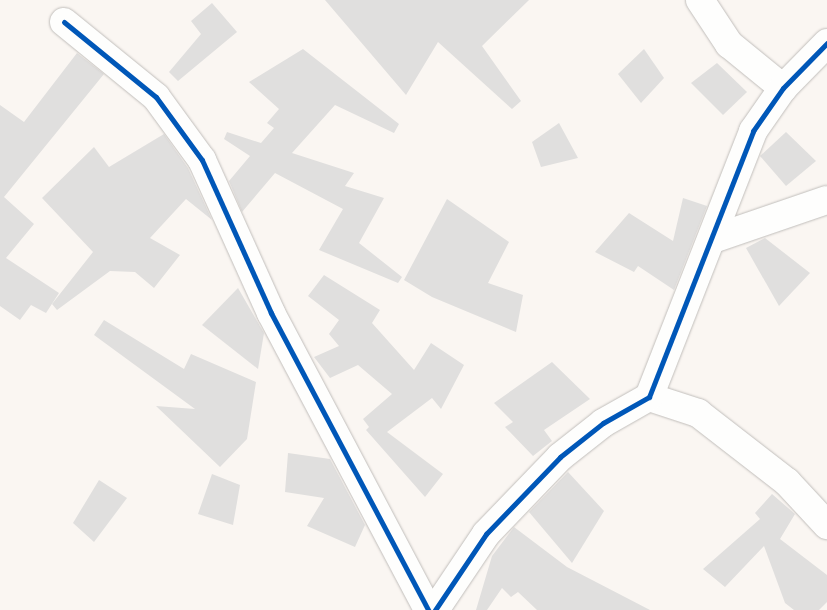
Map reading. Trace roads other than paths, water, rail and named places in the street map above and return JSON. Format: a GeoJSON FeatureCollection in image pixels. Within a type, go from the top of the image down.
{"type":"FeatureCollection","features":[{"type":"Feature","properties":{"kind":"street"},"geometry":{"type":"LineString","coordinates":[[700,0],[729,44],[783,88]]}},
{"type":"Feature","properties":{"kind":"street"},"geometry":{"type":"LineString","coordinates":[[64,22],[156,98],[202,160],[271,313],[428,610]]}},
{"type":"Feature","properties":{"kind":"street"},"geometry":{"type":"LineString","coordinates":[[435,610],[486,534],[560,457],[603,423],[650,397],[713,240],[753,131],[783,88],[827,43]]}},
{"type":"Feature","properties":{"kind":"street"},"geometry":{"type":"LineString","coordinates":[[713,240],[827,200]]}},
{"type":"Feature","properties":{"kind":"street"},"geometry":{"type":"LineString","coordinates":[[650,397],[698,413],[787,482],[827,525]]}}]}
